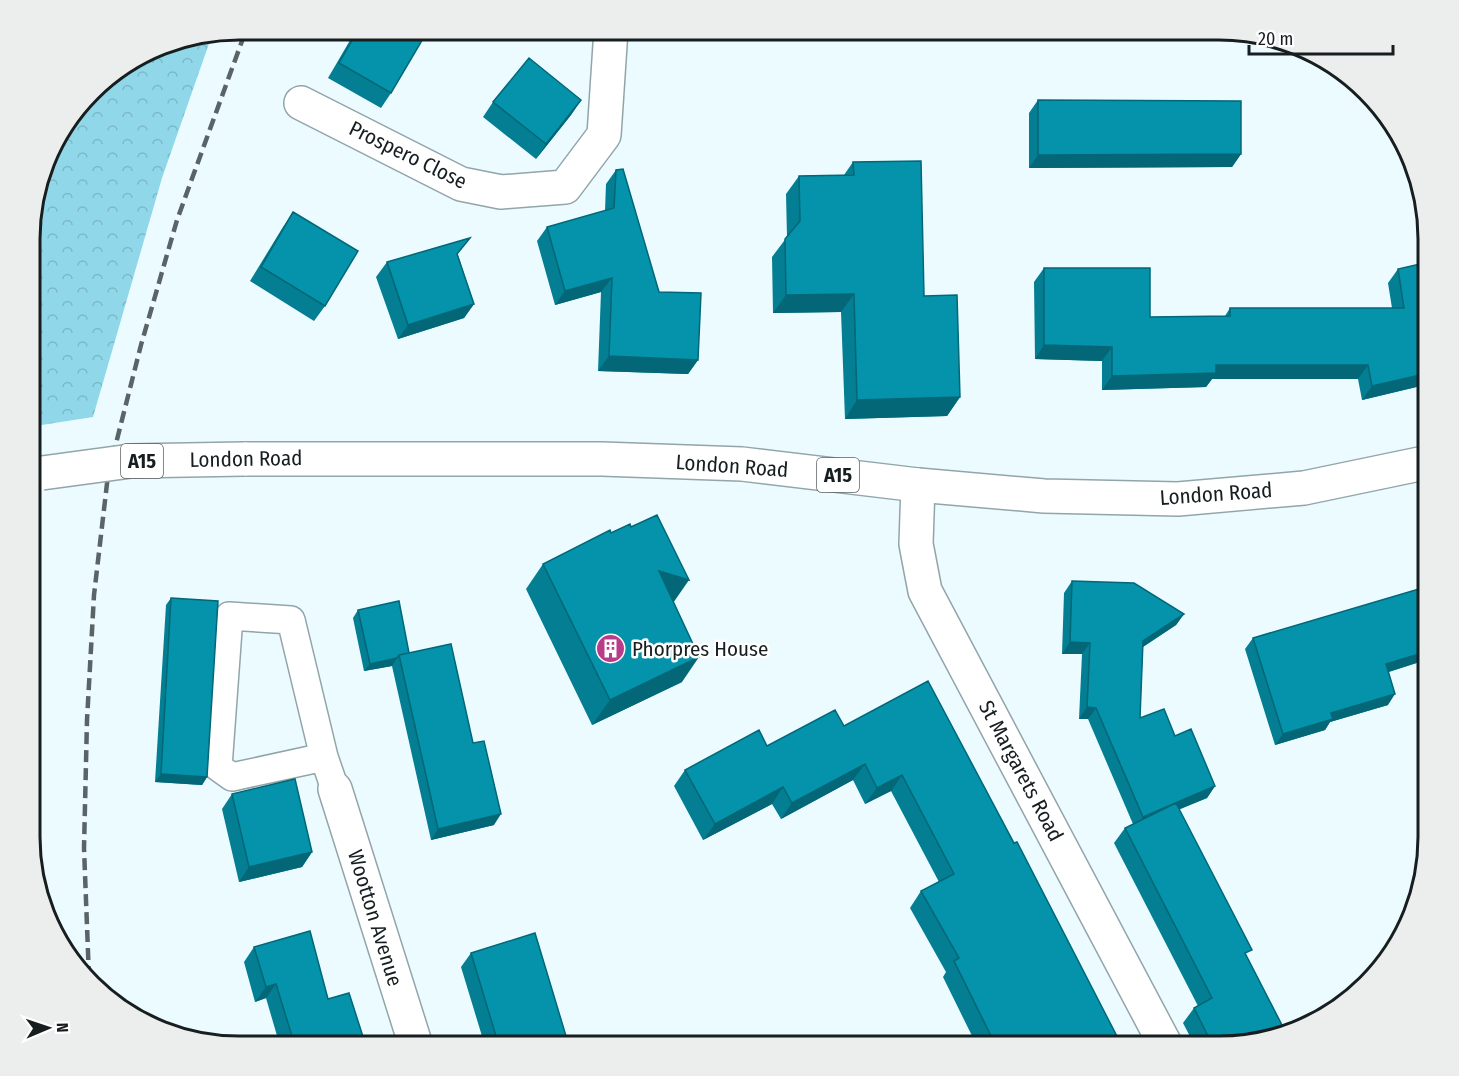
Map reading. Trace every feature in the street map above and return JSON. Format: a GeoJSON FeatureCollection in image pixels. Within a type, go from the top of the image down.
{"type":"FeatureCollection","features":[{"type":"Feature","properties":{"kind":"main road","name":"Prospero Close"},"geometry":{"type":"LineString","coordinates":[[301,103],[461,184],[501,192],[565,187],[604,135],[610,41]]}},
{"type":"Feature","properties":{"kind":"main road","name":"London Road"},"geometry":{"type":"LineString","coordinates":[[40,473],[131,461],[567,458],[742,464],[918,485],[1044,496],[1178,499],[1304,488],[1418,464]]}},
{"type":"Feature","properties":{"kind":"main road","name":"St Margarets Road"},"geometry":{"type":"LineString","coordinates":[[918,485],[916,544],[925,591],[1161,1036]]}},
{"type":"Feature","properties":{"kind":"main road","name":"Wootton Avenue"},"geometry":{"type":"LineString","coordinates":[[335,789],[413,1035]]}},
{"type":"Feature","properties":{"kind":"lane"},"geometry":{"type":"LineString","coordinates":[[324,757],[232,777],[218,767],[229,616],[291,620],[324,757],[335,789]]}},
{"type":"Feature","properties":{"kind":"green space"},"geometry":{"type":"Polygon","coordinates":[[[209,43],[162,178],[93,417],[40,425],[40,240],[44,201],[51,176],[67,140],[90,108],[108,90],[140,67],[163,56],[209,43]]]}},
{"type":"Feature","properties":{"kind":"building"},"geometry":{"type":"Polygon","coordinates":[[[352,41],[422,41],[391,93],[339,63],[352,41]]]}},
{"type":"Feature","properties":{"kind":"building"},"geometry":{"type":"Polygon","coordinates":[[[529,58],[581,100],[546,144],[493,102],[529,58]]]}},
{"type":"Feature","properties":{"kind":"building"},"geometry":{"type":"Polygon","coordinates":[[[1038,100],[1241,101],[1241,154],[1038,155],[1038,100]]]}},
{"type":"Feature","properties":{"kind":"building"},"geometry":{"type":"Polygon","coordinates":[[[921,161],[924,296],[957,295],[960,397],[857,400],[854,294],[786,295],[785,239],[800,221],[799,176],[854,175],[853,162],[921,161]]]}},
{"type":"Feature","properties":{"kind":"building"},"geometry":{"type":"Polygon","coordinates":[[[623,169],[659,292],[701,293],[698,360],[609,356],[612,278],[565,291],[547,227],[614,208],[616,170],[623,169]]]}},
{"type":"Feature","properties":{"kind":"building"},"geometry":{"type":"Polygon","coordinates":[[[293,212],[358,251],[325,306],[261,267],[293,212]]]}},
{"type":"Feature","properties":{"kind":"building"},"geometry":{"type":"Polygon","coordinates":[[[470,238],[457,254],[474,304],[408,325],[387,262],[470,238]]]}},
{"type":"Feature","properties":{"kind":"building"},"geometry":{"type":"Polygon","coordinates":[[[1418,264],[1418,376],[1372,386],[1368,365],[1216,365],[1216,373],[1112,376],[1112,347],[1044,345],[1044,268],[1150,268],[1150,317],[1230,316],[1230,308],[1404,308],[1398,269],[1418,264]]]}},
{"type":"Feature","properties":{"kind":"building","name":"Phorpres House"},"geometry":{"type":"Polygon","coordinates":[[[657,515],[689,580],[659,571],[699,657],[610,700],[543,564],[610,530],[611,533],[630,524],[631,527],[657,515]]]}},
{"type":"Feature","properties":{"kind":"building"},"geometry":{"type":"Polygon","coordinates":[[[1072,581],[1134,583],[1184,614],[1143,641],[1140,718],[1164,709],[1175,736],[1191,729],[1215,786],[1143,817],[1096,708],[1087,707],[1090,643],[1070,642],[1072,581]]]}},
{"type":"Feature","properties":{"kind":"building"},"geometry":{"type":"Polygon","coordinates":[[[1418,589],[1418,654],[1386,664],[1395,694],[1331,713],[1333,719],[1283,734],[1253,638],[1418,589]]]}},
{"type":"Feature","properties":{"kind":"building"},"geometry":{"type":"Polygon","coordinates":[[[171,598],[218,601],[207,777],[161,774],[171,598]]]}},
{"type":"Feature","properties":{"kind":"building"},"geometry":{"type":"Polygon","coordinates":[[[399,601],[409,653],[370,664],[358,610],[399,601]]]}},
{"type":"Feature","properties":{"kind":"building"},"geometry":{"type":"Polygon","coordinates":[[[451,644],[473,743],[484,741],[501,814],[438,829],[399,655],[451,644]]]}},
{"type":"Feature","properties":{"kind":"building"},"geometry":{"type":"Polygon","coordinates":[[[928,681],[1014,843],[1017,842],[1117,1036],[991,1036],[954,961],[959,958],[921,891],[954,874],[902,775],[877,788],[865,764],[792,803],[783,787],[715,824],[685,770],[759,730],[767,746],[835,710],[844,726],[928,681]]]}},
{"type":"Feature","properties":{"kind":"building"},"geometry":{"type":"Polygon","coordinates":[[[295,779],[312,852],[249,867],[232,794],[295,779]]]}},
{"type":"Feature","properties":{"kind":"building"},"geometry":{"type":"Polygon","coordinates":[[[1176,803],[1252,950],[1245,953],[1282,1025],[1245,1034],[1208,1036],[1194,1008],[1212,998],[1125,828],[1176,803]]]}},
{"type":"Feature","properties":{"kind":"building"},"geometry":{"type":"Polygon","coordinates":[[[310,931],[328,999],[349,993],[363,1035],[292,1035],[276,984],[266,987],[254,947],[310,931]]]}},
{"type":"Feature","properties":{"kind":"building"},"geometry":{"type":"Polygon","coordinates":[[[535,933],[566,1035],[496,1035],[471,953],[535,933]]]}},
{"type":"Feature","properties":{"kind":"railway"},"geometry":{"type":"LineString","coordinates":[[89,966],[84,848],[87,720],[94,595],[108,475],[141,345],[177,220],[242,41]]}},
{"type":"Feature","properties":{"kind":"place","name":"Phorpres House"},"geometry":{"type":"Point","coordinates":[611,649]}}]}
